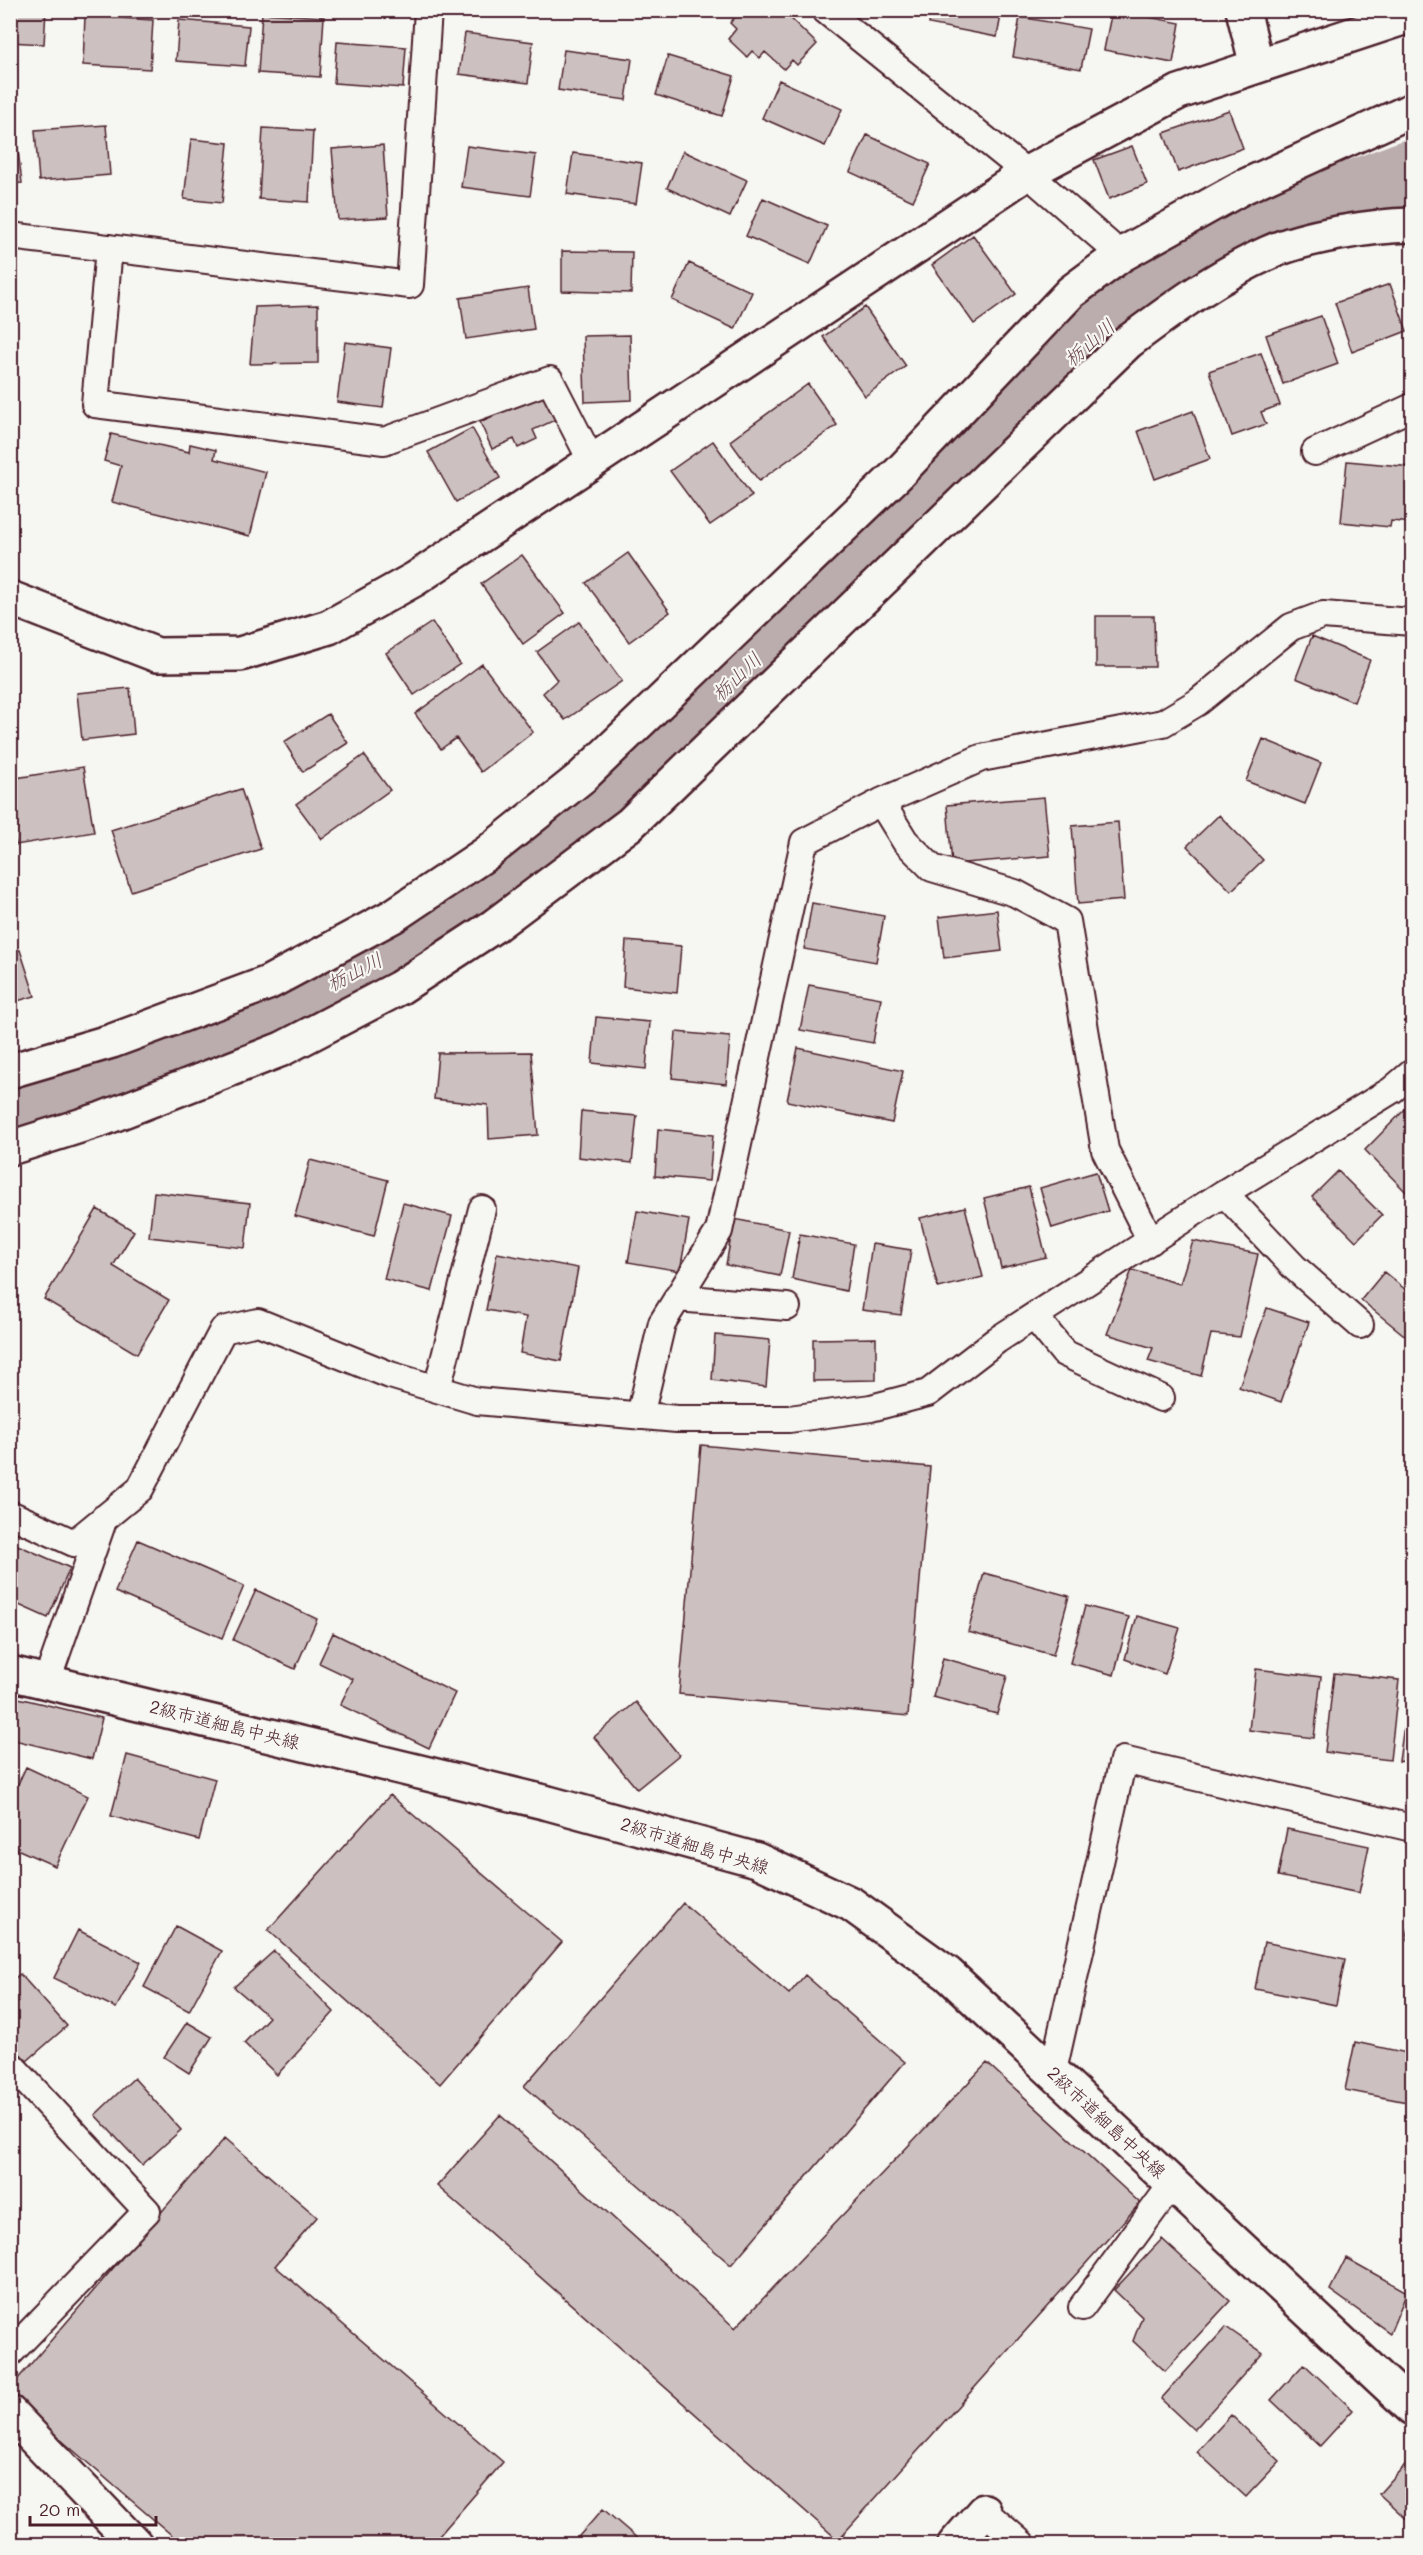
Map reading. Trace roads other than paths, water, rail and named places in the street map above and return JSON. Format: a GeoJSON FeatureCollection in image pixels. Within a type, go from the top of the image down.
{"type":"FeatureCollection","features":[{"type":"Feature","properties":{"kind":"street"},"geometry":{"type":"LineString","coordinates":[[1243,10],[1257,66]]}},
{"type":"Feature","properties":{"kind":"street"},"geometry":{"type":"LineString","coordinates":[[10,598],[157,655],[240,654],[329,627],[415,579],[1027,173],[1179,92],[1413,15]]}},
{"type":"Feature","properties":{"kind":"street"},"geometry":{"type":"LineString","coordinates":[[10,1071],[112,1041],[268,983],[393,916],[487,853],[582,777],[898,474],[1071,292],[1121,255],[1243,187],[1413,110]]}},
{"type":"Feature","properties":{"kind":"street"},"geometry":{"type":"LineString","coordinates":[[10,1148],[102,1119],[282,1049],[399,988],[494,926],[630,824],[1128,342],[1188,297],[1269,252],[1337,233],[1413,225]]}},
{"type":"Feature","properties":{"kind":"street","name":"2級市道細島中央線"},"geometry":{"type":"LineString","coordinates":[[10,1673],[548,1803],[757,1860],[851,1904],[948,1974],[1413,2408]]}},
{"type":"Feature","properties":{"kind":"street"},"geometry":{"type":"LineString","coordinates":[[10,2413],[135,2544]]}},
{"type":"Feature","properties":{"kind":"street"},"geometry":{"type":"LineString","coordinates":[[955,2544],[984,2511]]}},
{"type":"Feature","properties":{"kind":"lane"},"geometry":{"type":"LineString","coordinates":[[10,236],[410,285],[428,10]]}},
{"type":"Feature","properties":{"kind":"lane"},"geometry":{"type":"LineString","coordinates":[[825,10],[1027,173],[1121,255]]}},
{"type":"Feature","properties":{"kind":"lane"},"geometry":{"type":"LineString","coordinates":[[109,248],[95,404],[384,441],[550,380],[592,462]]}},
{"type":"Feature","properties":{"kind":"lane"},"geometry":{"type":"LineString","coordinates":[[1315,452],[1413,406]]}},
{"type":"Feature","properties":{"kind":"lane"},"geometry":{"type":"LineString","coordinates":[[640,1416],[662,1323],[719,1231],[804,842],[881,802],[981,758],[1163,723],[1198,702],[1291,627],[1323,615],[1413,622]]}},
{"type":"Feature","properties":{"kind":"lane"},"geometry":{"type":"LineString","coordinates":[[881,802],[905,842],[932,868],[1015,893],[1067,921],[1104,1150],[1150,1241]]}},
{"type":"Feature","properties":{"kind":"lane"},"geometry":{"type":"LineString","coordinates":[[10,1514],[74,1543],[140,1488],[223,1330],[258,1322],[390,1375],[477,1401],[677,1419],[789,1419],[871,1408],[928,1392],[997,1340],[1224,1193],[1392,1090],[1413,1073]]}},
{"type":"Feature","properties":{"kind":"lane"},"geometry":{"type":"LineString","coordinates":[[1224,1193],[1294,1267],[1360,1325]]}},
{"type":"Feature","properties":{"kind":"lane"},"geometry":{"type":"LineString","coordinates":[[437,1389],[482,1209]]}},
{"type":"Feature","properties":{"kind":"lane"},"geometry":{"type":"LineString","coordinates":[[677,1298],[788,1307]]}},
{"type":"Feature","properties":{"kind":"lane"},"geometry":{"type":"LineString","coordinates":[[1034,1316],[1064,1353],[1161,1398]]}},
{"type":"Feature","properties":{"kind":"lane"},"geometry":{"type":"LineString","coordinates":[[47,1681],[104,1518]]}},
{"type":"Feature","properties":{"kind":"lane"},"geometry":{"type":"LineString","coordinates":[[1053,2072],[1123,1760],[1413,1828]]}},
{"type":"Feature","properties":{"kind":"lane"},"geometry":{"type":"LineString","coordinates":[[10,2064],[147,2211],[10,2354]]}},
{"type":"Feature","properties":{"kind":"lane"},"geometry":{"type":"LineString","coordinates":[[1082,2307],[1173,2183]]}},
{"type":"Feature","properties":{"kind":"lane"},"geometry":{"type":"LineString","coordinates":[[984,2511],[1022,2544]]}},
{"type":"Feature","properties":{"kind":"waterway","name":"栃山川"},"geometry":{"type":"LineString","coordinates":[[10,1099],[207,1045],[418,939],[602,806],[1022,400],[1179,264],[1412,177]]}}]}
